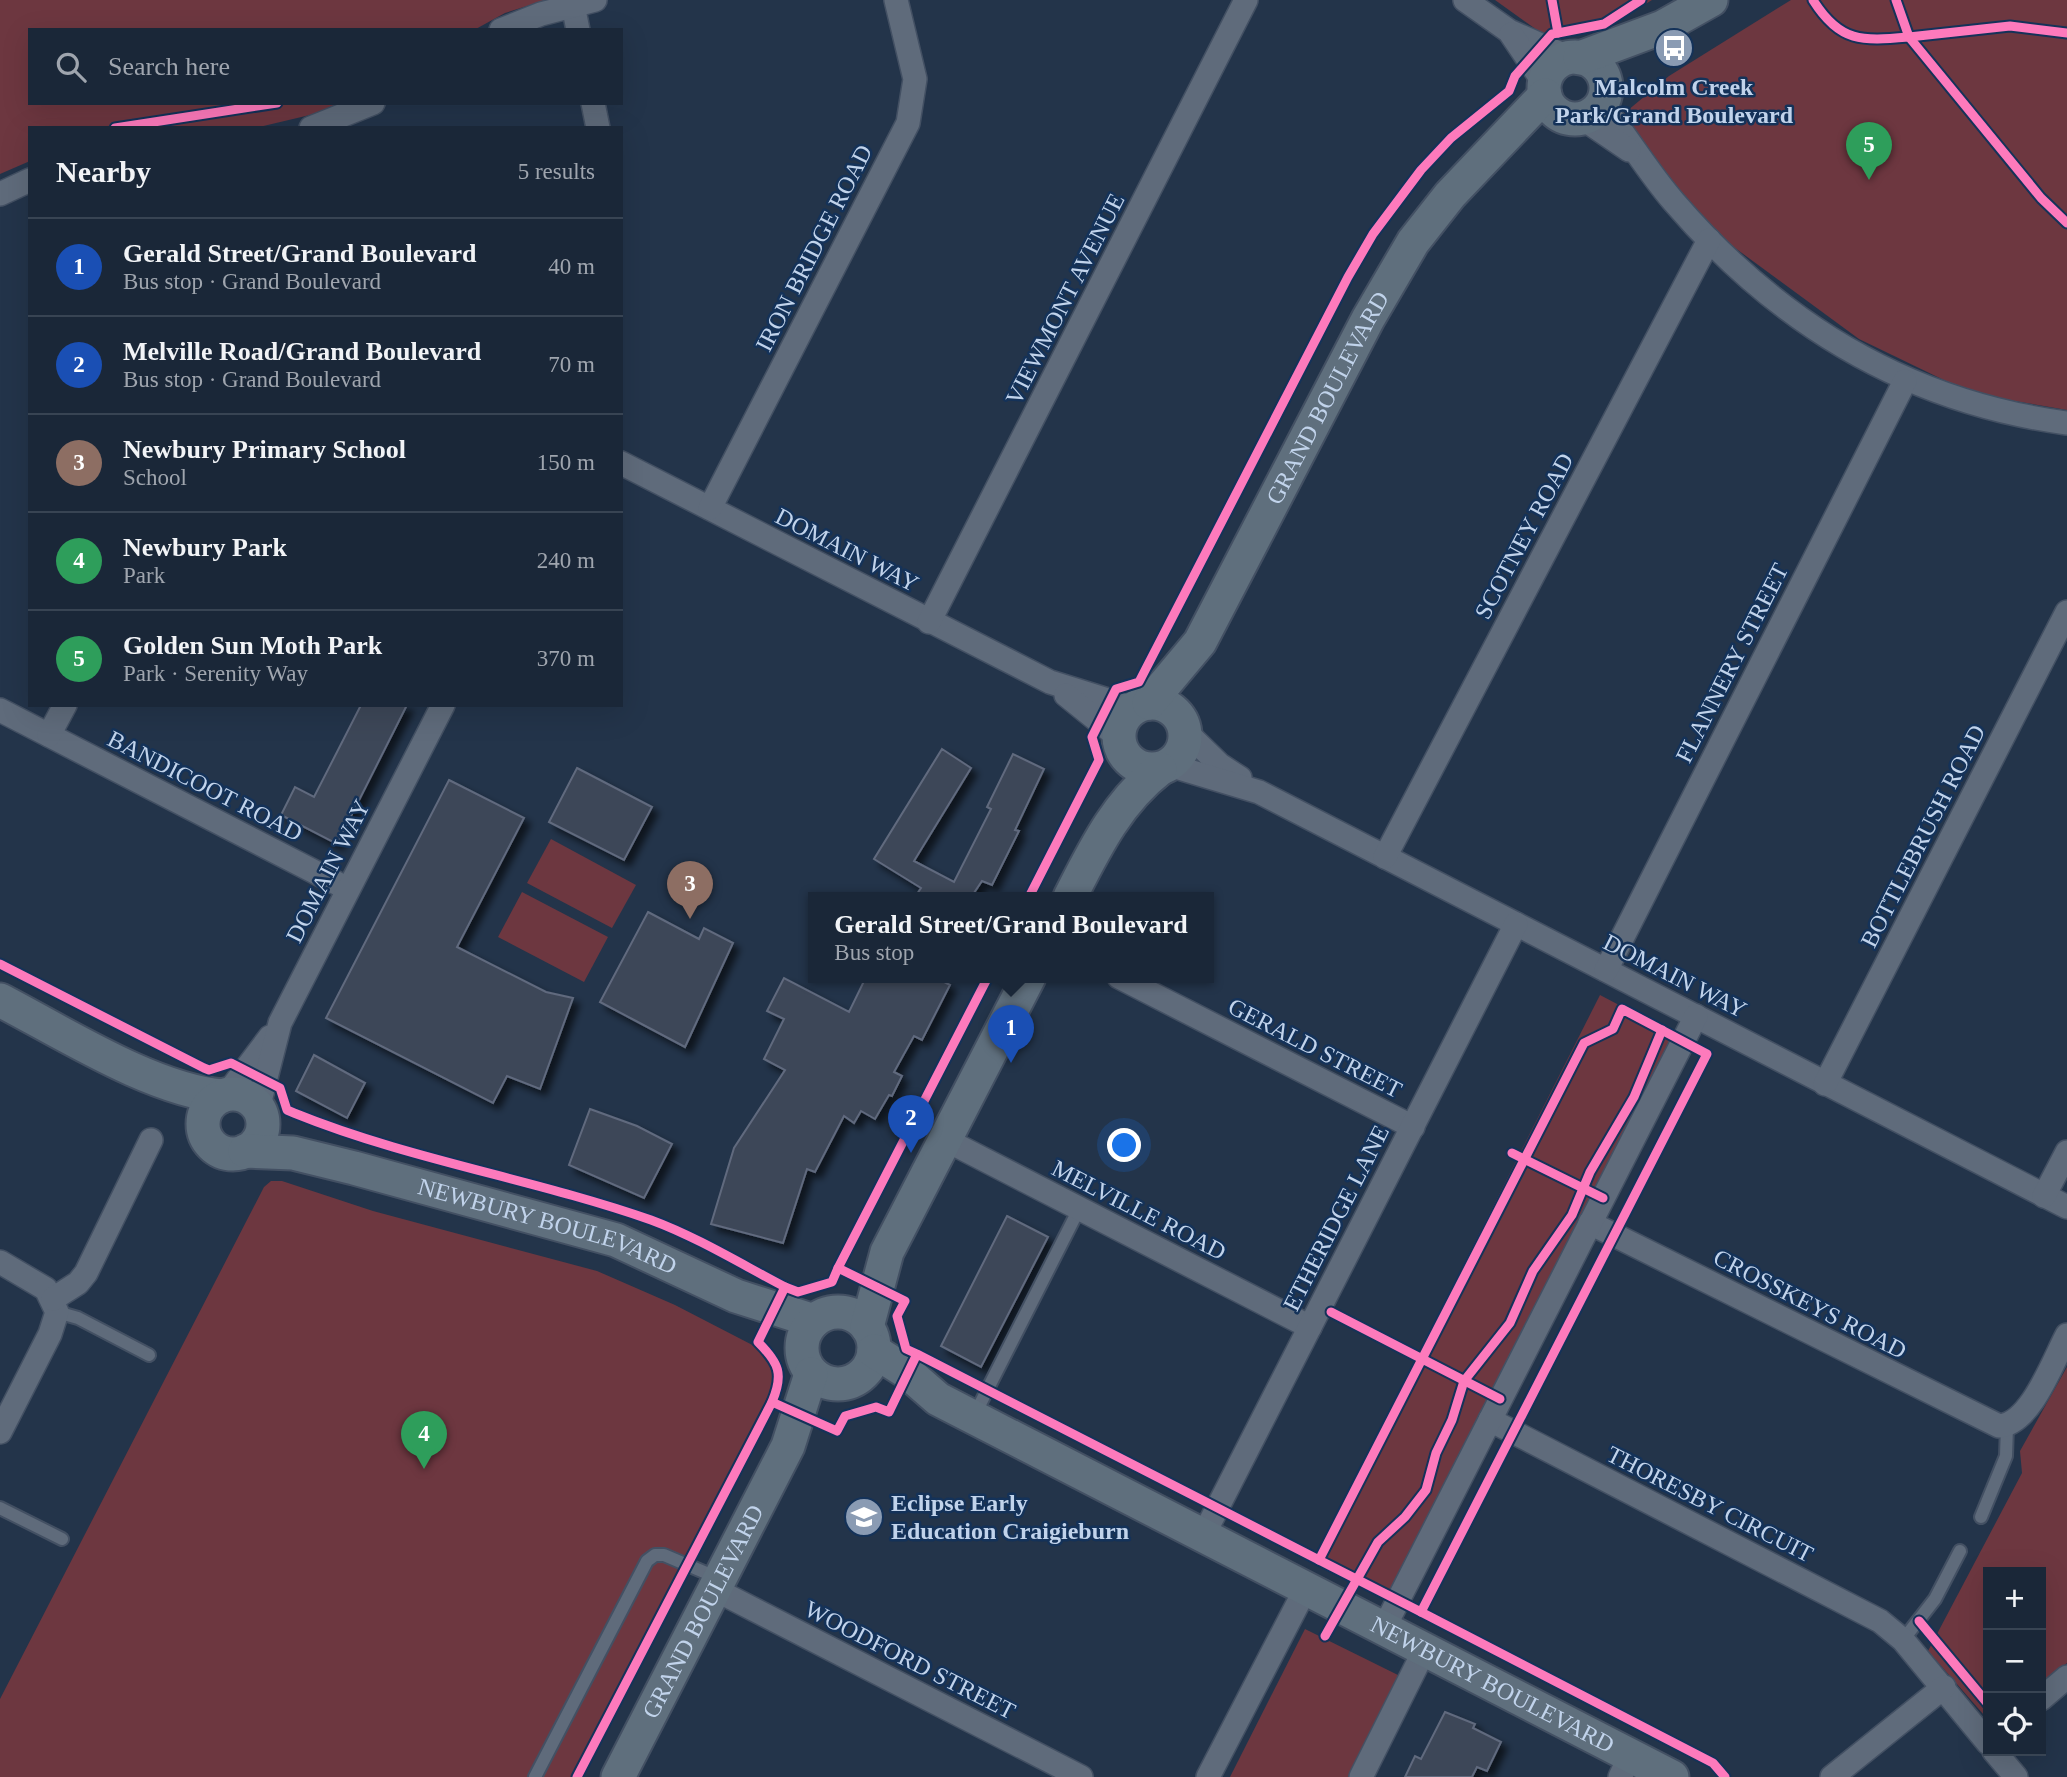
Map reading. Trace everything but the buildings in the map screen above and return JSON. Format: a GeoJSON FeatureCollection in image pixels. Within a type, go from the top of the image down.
{"type":"FeatureCollection","features":[{"type":"Feature","properties":{"kind":"street"},"geometry":{"type":"LineString","coordinates":[[507,28],[595,0]]}},
{"type":"Feature","properties":{"kind":"street","name":"IRON BRIDGE ROAD"},"geometry":{"type":"LineString","coordinates":[[710,508],[908,122],[915,79],[896,0]]}},
{"type":"Feature","properties":{"kind":"street","name":"VIEWMONT AVENUE"},"geometry":{"type":"LineString","coordinates":[[929,622],[1247,0]]}},
{"type":"Feature","properties":{"kind":"street"},"geometry":{"type":"LineString","coordinates":[[1465,0],[1509,31],[1597,66],[1602,74],[1589,109]]}},
{"type":"Feature","properties":{"kind":"street"},"geometry":{"type":"LineString","coordinates":[[1545,89],[1553,66],[1663,27],[1711,0]]}},
{"type":"Feature","properties":{"kind":"street"},"geometry":{"type":"LineString","coordinates":[[573,5],[578,28]]}},
{"type":"Feature","properties":{"kind":"street"},"geometry":{"type":"LineString","coordinates":[[1509,31],[1545,89],[1554,111],[1589,109],[1631,58],[1663,27]]}},
{"type":"Feature","properties":{"kind":"street","name":"GRAND BOULEVARD"},"geometry":{"type":"LineString","coordinates":[[1072,892],[1103,831],[1120,776],[1131,725],[1200,642],[1396,268],[1432,217],[1545,89]]}},
{"type":"Feature","properties":{"kind":"street"},"geometry":{"type":"LineString","coordinates":[[316,126],[368,105]]}},
{"type":"Feature","properties":{"kind":"street"},"geometry":{"type":"LineString","coordinates":[[593,105],[598,126]]}},
{"type":"Feature","properties":{"kind":"street"},"geometry":{"type":"LineString","coordinates":[[1589,109],[1634,154],[1709,240],[1816,329],[1905,381],[1989,409],[2067,423]]}},
{"type":"Feature","properties":{"kind":"street","name":"GRAND BOULEVARD"},"geometry":{"type":"LineString","coordinates":[[1477,166],[1530,135],[1589,109]]}},
{"type":"Feature","properties":{"kind":"street"},"geometry":{"type":"LineString","coordinates":[[0,194],[28,181]]}},
{"type":"Feature","properties":{"kind":"street","name":"SCOTNEY ROAD"},"geometry":{"type":"LineString","coordinates":[[1385,857],[1709,240]]}},
{"type":"Feature","properties":{"kind":"street","name":"FLANNERY STREET"},"geometry":{"type":"LineString","coordinates":[[1606,970],[1905,381]]}},
{"type":"Feature","properties":{"kind":"street","name":"DOMAIN WAY"},"geometry":{"type":"LineString","coordinates":[[623,464],[1131,725]]}},
{"type":"Feature","properties":{"kind":"street","name":"BOTTLEBRUSH ROAD"},"geometry":{"type":"LineString","coordinates":[[1825,1084],[2067,612]]}},
{"type":"Feature","properties":{"kind":"street","name":"GRAND BOULEVARD"},"geometry":{"type":"LineString","coordinates":[[1183,725],[1200,642]]}},
{"type":"Feature","properties":{"kind":"street","name":"DOMAIN WAY"},"geometry":{"type":"LineString","coordinates":[[1050,682],[1131,725]]}},
{"type":"Feature","properties":{"kind":"street"},"geometry":{"type":"LineString","coordinates":[[1167,706],[1183,725],[1182,751],[1164,767],[1143,769],[1131,725],[1167,706]]}},
{"type":"Feature","properties":{"kind":"street"},"geometry":{"type":"LineString","coordinates":[[49,735],[64,707]]}},
{"type":"Feature","properties":{"kind":"street","name":"DOMAIN WAY"},"geometry":{"type":"LineString","coordinates":[[224,1095],[280,1023],[442,707]]}},
{"type":"Feature","properties":{"kind":"street","name":"BANDICOOT ROAD"},"geometry":{"type":"LineString","coordinates":[[0,710],[348,889]]}},
{"type":"Feature","properties":{"kind":"street","name":"DOMAIN WAY"},"geometry":{"type":"LineString","coordinates":[[1183,725],[1220,765],[1259,792],[2067,1207]]}},
{"type":"Feature","properties":{"kind":"street","name":"DOMAIN WAY"},"geometry":{"type":"LineString","coordinates":[[1164,767],[1259,792]]}},
{"type":"Feature","properties":{"kind":"street","name":"GRAND BOULEVARD"},"geometry":{"type":"LineString","coordinates":[[1103,831],[1139,787],[1164,767]]}},
{"type":"Feature","properties":{"kind":"street","name":"ETHERIDGE LANE"},"geometry":{"type":"LineString","coordinates":[[1203,1536],[1516,924]]}},
{"type":"Feature","properties":{"kind":"street"},"geometry":{"type":"LineString","coordinates":[[828,1374],[803,1338],[849,1327],[1026,983]]}},
{"type":"Feature","properties":{"kind":"street","name":"GERALD STREET"},"geometry":{"type":"LineString","coordinates":[[1131,983],[1413,1128]]}},
{"type":"Feature","properties":{"kind":"street"},"geometry":{"type":"LineString","coordinates":[[0,1000],[142,1073],[188,1089],[245,1097],[260,1111],[262,1126],[258,1138],[245,1151],[230,1153],[220,1150],[142,1073]]}},
{"type":"Feature","properties":{"kind":"street"},"geometry":{"type":"LineString","coordinates":[[1384,1628],[1696,1016]]}},
{"type":"Feature","properties":{"kind":"street","name":"DOMAIN WAY"},"geometry":{"type":"LineString","coordinates":[[260,1111],[280,1023]]}},
{"type":"Feature","properties":{"kind":"street"},"geometry":{"type":"LineString","coordinates":[[204,1132],[205,1114],[211,1103],[224,1095]]}},
{"type":"Feature","properties":{"kind":"street","name":"NEWBURY BOULEVARD"},"geometry":{"type":"LineString","coordinates":[[260,1111],[302,1142],[354,1168]]}},
{"type":"Feature","properties":{"kind":"street"},"geometry":{"type":"LineString","coordinates":[[0,1432],[50,1334],[55,1306],[86,1273],[151,1140]]}},
{"type":"Feature","properties":{"kind":"street","name":"MELVILLE ROAD"},"geometry":{"type":"LineString","coordinates":[[946,1140],[1310,1326]]}},
{"type":"Feature","properties":{"kind":"street","name":"NEWBURY BOULEVARD"},"geometry":{"type":"LineString","coordinates":[[245,1151],[293,1153],[616,1240],[736,1296],[849,1327],[938,1399],[1425,1649],[1625,1766],[1672,1777]]}},
{"type":"Feature","properties":{"kind":"street"},"geometry":{"type":"LineString","coordinates":[[2044,1196],[2067,1152]]}},
{"type":"Feature","properties":{"kind":"street","name":"CROSSKEYS ROAD"},"geometry":{"type":"LineString","coordinates":[[1590,1223],[1983,1421],[2007,1426]]}},
{"type":"Feature","properties":{"kind":"street"},"geometry":{"type":"LineString","coordinates":[[0,1262],[36,1282],[55,1306]]}},
{"type":"Feature","properties":{"kind":"street","name":"NEWBURY BOULEVARD"},"geometry":{"type":"LineString","coordinates":[[736,1296],[828,1374],[938,1399]]}},
{"type":"Feature","properties":{"kind":"street","name":"GRAND BOULEVARD"},"geometry":{"type":"LineString","coordinates":[[618,1777],[788,1446],[828,1374],[872,1362],[849,1327]]}},
{"type":"Feature","properties":{"kind":"street"},"geometry":{"type":"LineString","coordinates":[[2007,1426],[2016,1422],[2029,1407],[2067,1335]]}},
{"type":"Feature","properties":{"kind":"street","name":"THORESBY CIRCUIT"},"geometry":{"type":"LineString","coordinates":[[1489,1420],[1891,1628],[1944,1687],[1983,1736]]}},
{"type":"Feature","properties":{"kind":"street","name":"WOODFORD STREET"},"geometry":{"type":"LineString","coordinates":[[717,1584],[1081,1777]]}},
{"type":"Feature","properties":{"kind":"street"},"geometry":{"type":"LineString","coordinates":[[1208,1777],[1306,1588]]}},
{"type":"Feature","properties":{"kind":"street"},"geometry":{"type":"LineString","coordinates":[[1361,1777],[1425,1649]]}},
{"type":"Feature","properties":{"kind":"street"},"geometry":{"type":"LineString","coordinates":[[2046,1695],[2067,1677]]}},
{"type":"Feature","properties":{"kind":"street"},"geometry":{"type":"LineString","coordinates":[[1832,1777],[1944,1687]]}},
{"type":"Feature","properties":{"kind":"street","name":"THORESBY CIRCUIT"},"geometry":{"type":"LineString","coordinates":[[1999,1756],[2016,1777]]}},
{"type":"Feature","properties":{"kind":"lane"},"geometry":{"type":"LineString","coordinates":[[973,1418],[1079,1209]]}},
{"type":"Feature","properties":{"kind":"lane"},"geometry":{"type":"LineString","coordinates":[[55,1306],[149,1355]]}},
{"type":"Feature","properties":{"kind":"lane"},"geometry":{"type":"LineString","coordinates":[[1982,1517],[2006,1456],[2007,1426]]}},
{"type":"Feature","properties":{"kind":"lane"},"geometry":{"type":"LineString","coordinates":[[0,1508],[62,1539]]}},
{"type":"Feature","properties":{"kind":"lane"},"geometry":{"type":"LineString","coordinates":[[1903,1640],[1936,1599],[1960,1551]]}},
{"type":"Feature","properties":{"kind":"lane"},"geometry":{"type":"LineString","coordinates":[[535,1777],[647,1561],[655,1555],[664,1555],[717,1584]]}},
{"type":"Feature","properties":{"kind":"shaded area"},"geometry":{"type":"Polygon","coordinates":[[[0,0],[546,0],[505,13],[478,28],[28,28],[28,105],[334,105],[314,114],[263,126],[28,126],[28,162],[0,174],[0,0]]]}},
{"type":"Feature","properties":{"kind":"shaded area"},"geometry":{"type":"Polygon","coordinates":[[[1495,0],[1652,0],[1603,30],[1551,40],[1495,0]]]}},
{"type":"Feature","properties":{"kind":"shaded area"},"geometry":{"type":"Polygon","coordinates":[[[1791,0],[2067,0],[2067,410],[1997,398],[1950,383],[1859,339],[1716,234],[1627,127],[1621,116],[1669,76],[1791,0]]]}},
{"type":"Feature","properties":{"kind":"shaded area"},"geometry":{"type":"Polygon","coordinates":[[[551,839],[636,885],[612,928],[527,883],[551,839]]]}},
{"type":"Feature","properties":{"kind":"shaded area"},"geometry":{"type":"Polygon","coordinates":[[[522,892],[608,937],[584,982],[498,937],[522,892]]]}},
{"type":"Feature","properties":{"kind":"shaded area"},"geometry":{"type":"Polygon","coordinates":[[[1600,995],[1676,1035],[1390,1591],[1317,1554],[1600,995]]]}},
{"type":"Feature","properties":{"kind":"shaded area"},"geometry":{"type":"Polygon","coordinates":[[[271,1181],[282,1181],[373,1211],[597,1271],[675,1305],[766,1352],[775,1383],[573,1777],[0,1777],[0,1699],[264,1187],[271,1181]]]}},
{"type":"Feature","properties":{"kind":"shaded area"},"geometry":{"type":"Polygon","coordinates":[[[2067,1367],[2067,1663],[2046,1681],[2046,1567],[1983,1567],[1983,1714],[1928,1651],[2022,1473],[2020,1451],[2067,1367]]]}},
{"type":"Feature","properties":{"kind":"shaded area"},"geometry":{"type":"Polygon","coordinates":[[[1305,1629],[1400,1676],[1350,1777],[1230,1777],[1305,1629]]]}},
{"type":"Feature","properties":{"kind":"cycle path"},"geometry":{"type":"LineString","coordinates":[[1032,892],[1099,760],[1092,737],[1116,689],[1139,682],[1348,277],[1373,234],[1421,170],[1451,138],[1509,91],[1515,76],[1552,34],[1558,33],[1552,0]]}},
{"type":"Feature","properties":{"kind":"cycle path"},"geometry":{"type":"LineString","coordinates":[[1558,33],[1604,24],[1641,0]]}},
{"type":"Feature","properties":{"kind":"cycle path"},"geometry":{"type":"LineString","coordinates":[[1813,0],[1823,14],[1843,32],[1878,39],[1909,37],[2041,198],[2067,223]]}},
{"type":"Feature","properties":{"kind":"cycle path"},"geometry":{"type":"LineString","coordinates":[[1896,0],[1909,37],[2010,26],[2067,33]]}},
{"type":"Feature","properties":{"kind":"cycle path"},"geometry":{"type":"LineString","coordinates":[[128,126],[264,105]]}},
{"type":"Feature","properties":{"kind":"cycle path"},"geometry":{"type":"LineString","coordinates":[[0,964],[204,1068],[209,1070],[231,1063],[280,1088],[287,1110],[294,1113],[382,1144],[651,1220],[702,1243],[785,1287]]}},
{"type":"Feature","properties":{"kind":"cycle path"},"geometry":{"type":"LineString","coordinates":[[838,1268],[985,983]]}},
{"type":"Feature","properties":{"kind":"cycle path"},"geometry":{"type":"LineString","coordinates":[[1622,1009],[1707,1054],[1421,1612],[1319,1560],[1584,1043],[1613,1029],[1622,1009]]}},
{"type":"Feature","properties":{"kind":"cycle path"},"geometry":{"type":"LineString","coordinates":[[1325,1636],[1378,1542],[1405,1517],[1426,1490],[1436,1453],[1452,1420],[1464,1381],[1510,1323],[1533,1271],[1572,1215],[1590,1172],[1634,1097],[1662,1030]]}},
{"type":"Feature","properties":{"kind":"cycle path"},"geometry":{"type":"LineString","coordinates":[[1512,1153],[1603,1198]]}},
{"type":"Feature","properties":{"kind":"cycle path"},"geometry":{"type":"LineString","coordinates":[[917,1354],[889,1412],[876,1407],[845,1416],[837,1431],[772,1402],[778,1384],[777,1369],[771,1356],[758,1342],[785,1287],[798,1292],[832,1282],[838,1268],[905,1301],[897,1316],[906,1349],[917,1354],[1319,1560]]}},
{"type":"Feature","properties":{"kind":"cycle path"},"geometry":{"type":"LineString","coordinates":[[1331,1312],[1500,1399]]}},
{"type":"Feature","properties":{"kind":"cycle path"},"geometry":{"type":"LineString","coordinates":[[577,1777],[772,1402]]}},
{"type":"Feature","properties":{"kind":"cycle path"},"geometry":{"type":"LineString","coordinates":[[1421,1612],[1713,1763],[1725,1777]]}},
{"type":"Feature","properties":{"kind":"cycle path"},"geometry":{"type":"LineString","coordinates":[[1919,1621],[1983,1698]]}},
{"type":"Feature","properties":{"kind":"place","name":"Malcolm Creek Park/Grand Boulevard"},"geometry":{"type":"Point","coordinates":[1674,48]}},
{"type":"Feature","properties":{"kind":"place","name":"Golden Sun Moth Park"},"geometry":{"type":"Point","coordinates":[1869,180]}},
{"type":"Feature","properties":{"kind":"place","name":"Newbury Primary School"},"geometry":{"type":"Point","coordinates":[690,919]}},
{"type":"Feature","properties":{"kind":"place","name":"Gerald Street/Grand Boulevard"},"geometry":{"type":"Point","coordinates":[1011,1063]}},
{"type":"Feature","properties":{"kind":"place","name":"Melville Road/Grand Boulevard"},"geometry":{"type":"Point","coordinates":[911,1153]}},
{"type":"Feature","properties":{"kind":"place","name":"Newbury Park"},"geometry":{"type":"Point","coordinates":[424,1469]}},
{"type":"Feature","properties":{"kind":"place","name":"Eclipse Early Education Craigieburn"},"geometry":{"type":"Point","coordinates":[864,1517]}}]}
